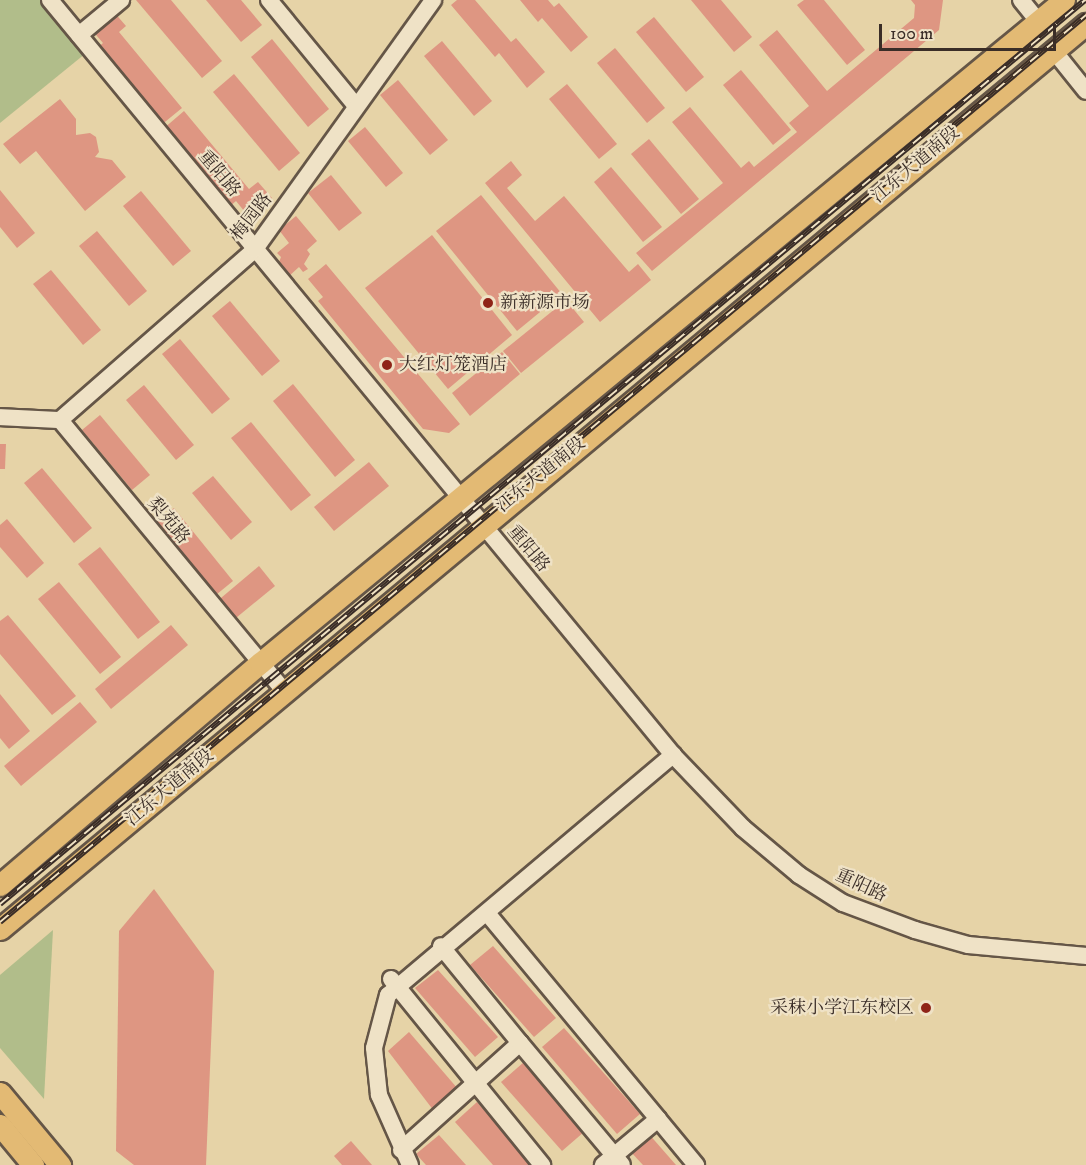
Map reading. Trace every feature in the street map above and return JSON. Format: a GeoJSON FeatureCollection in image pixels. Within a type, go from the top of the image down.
{"type":"FeatureCollection","features":[{"type":"Feature","properties":{"kind":"main road","name":"江东大道南段"},"geometry":{"type":"LineString","coordinates":[[0,885],[260,663],[1064,0]]}},
{"type":"Feature","properties":{"kind":"main road","name":"江东大道南段"},"geometry":{"type":"LineString","coordinates":[[0,929],[285,692],[482,524],[1086,24]]}},
{"type":"Feature","properties":{"kind":"main road"},"geometry":{"type":"LineString","coordinates":[[0,1093],[60,1165]]}},
{"type":"Feature","properties":{"kind":"main road"},"geometry":{"type":"LineString","coordinates":[[0,1125],[33,1165]]}},
{"type":"Feature","properties":{"kind":"street","name":"重阳路"},"geometry":{"type":"LineString","coordinates":[[50,0],[673,755],[743,828],[799,875],[843,903],[968,945],[1086,956]]}},
{"type":"Feature","properties":{"kind":"street"},"geometry":{"type":"LineString","coordinates":[[79,35],[121,0]]}},
{"type":"Feature","properties":{"kind":"street"},"geometry":{"type":"LineString","coordinates":[[269,0],[356,106]]}},
{"type":"Feature","properties":{"kind":"street","name":"梅园路"},"geometry":{"type":"LineString","coordinates":[[60,420],[255,249],[434,0]]}},
{"type":"Feature","properties":{"kind":"street"},"geometry":{"type":"LineString","coordinates":[[1021,0],[1038,21]]}},
{"type":"Feature","properties":{"kind":"street"},"geometry":{"type":"LineString","coordinates":[[1054,51],[1086,91]]}},
{"type":"Feature","properties":{"kind":"street"},"geometry":{"type":"LineString","coordinates":[[0,417],[60,420]]}},
{"type":"Feature","properties":{"kind":"street","name":"梨苑路"},"geometry":{"type":"LineString","coordinates":[[60,420],[285,692]]}},
{"type":"Feature","properties":{"kind":"street"},"geometry":{"type":"LineString","coordinates":[[520,1043],[474,1084],[405,1158],[379,1095],[374,1048],[388,994],[394,983],[487,914],[673,755]]}},
{"type":"Feature","properties":{"kind":"street"},"geometry":{"type":"LineString","coordinates":[[487,914],[696,1165]]}},
{"type":"Feature","properties":{"kind":"street"},"geometry":{"type":"LineString","coordinates":[[441,946],[613,1162],[658,1119]]}},
{"type":"Feature","properties":{"kind":"street"},"geometry":{"type":"LineString","coordinates":[[394,983],[542,1165]]}},
{"type":"Feature","properties":{"kind":"green space"},"geometry":{"type":"Polygon","coordinates":[[[0,0],[50,0],[91,49],[0,123],[0,0]]]}},
{"type":"Feature","properties":{"kind":"green space"},"geometry":{"type":"Polygon","coordinates":[[[53,930],[44,1099],[0,1048],[0,975],[53,930]]]}},
{"type":"Feature","properties":{"kind":"building"},"geometry":{"type":"Polygon","coordinates":[[[136,0],[171,0],[222,61],[202,78],[136,0]]]}},
{"type":"Feature","properties":{"kind":"building"},"geometry":{"type":"Polygon","coordinates":[[[206,0],[241,0],[262,25],[241,42],[206,0]]]}},
{"type":"Feature","properties":{"kind":"building"},"geometry":{"type":"Polygon","coordinates":[[[457,0],[475,0],[511,42],[516,38],[545,72],[527,88],[499,53],[495,57],[451,5],[457,0]]]}},
{"type":"Feature","properties":{"kind":"building"},"geometry":{"type":"Polygon","coordinates":[[[520,0],[548,0],[554,7],[559,3],[588,37],[571,52],[542,18],[538,22],[520,0]]]}},
{"type":"Feature","properties":{"kind":"building"},"geometry":{"type":"Polygon","coordinates":[[[691,0],[721,0],[752,37],[734,52],[691,0]]]}},
{"type":"Feature","properties":{"kind":"building"},"geometry":{"type":"Polygon","coordinates":[[[804,0],[824,0],[865,50],[847,65],[797,5],[804,0]]]}},
{"type":"Feature","properties":{"kind":"building"},"geometry":{"type":"Polygon","coordinates":[[[911,0],[943,0],[939,30],[652,271],[636,253],[723,183],[672,122],[690,107],[741,168],[749,161],[754,167],[797,132],[789,123],[809,106],[759,45],[777,30],[827,91],[914,18],[915,5],[911,0]]]}},
{"type":"Feature","properties":{"kind":"building"},"geometry":{"type":"Polygon","coordinates":[[[113,11],[126,26],[119,32],[182,108],[160,126],[96,49],[103,43],[91,29],[113,11]]]}},
{"type":"Feature","properties":{"kind":"building"},"geometry":{"type":"Polygon","coordinates":[[[654,17],[704,77],[686,92],[636,32],[654,17]]]}},
{"type":"Feature","properties":{"kind":"building"},"geometry":{"type":"Polygon","coordinates":[[[272,39],[329,109],[308,127],[251,57],[272,39]]]}},
{"type":"Feature","properties":{"kind":"building"},"geometry":{"type":"Polygon","coordinates":[[[442,41],[492,101],[474,116],[424,56],[442,41]]]}},
{"type":"Feature","properties":{"kind":"building"},"geometry":{"type":"Polygon","coordinates":[[[615,48],[665,108],[647,123],[597,63],[615,48]]]}},
{"type":"Feature","properties":{"kind":"building"},"geometry":{"type":"Polygon","coordinates":[[[741,70],[791,130],[773,145],[723,85],[741,70]]]}},
{"type":"Feature","properties":{"kind":"building"},"geometry":{"type":"Polygon","coordinates":[[[234,74],[300,153],[279,171],[213,92],[234,74]]]}},
{"type":"Feature","properties":{"kind":"building"},"geometry":{"type":"Polygon","coordinates":[[[398,80],[448,140],[430,155],[380,95],[398,80]]]}},
{"type":"Feature","properties":{"kind":"building"},"geometry":{"type":"Polygon","coordinates":[[[567,84],[617,144],[599,159],[549,99],[567,84]]]}},
{"type":"Feature","properties":{"kind":"building"},"geometry":{"type":"Polygon","coordinates":[[[60,99],[76,119],[76,135],[90,133],[96,137],[99,152],[95,157],[112,160],[126,177],[85,211],[36,151],[20,164],[3,144],[60,99]]]}},
{"type":"Feature","properties":{"kind":"building"},"geometry":{"type":"Polygon","coordinates":[[[184,111],[249,189],[258,182],[272,198],[249,217],[236,201],[229,207],[163,129],[184,111]]]}},
{"type":"Feature","properties":{"kind":"building"},"geometry":{"type":"Polygon","coordinates":[[[365,127],[403,173],[386,187],[348,141],[365,127]]]}},
{"type":"Feature","properties":{"kind":"building"},"geometry":{"type":"Polygon","coordinates":[[[649,139],[699,199],[681,214],[631,154],[649,139]]]}},
{"type":"Feature","properties":{"kind":"building"},"geometry":{"type":"Polygon","coordinates":[[[511,161],[522,175],[507,188],[535,221],[564,196],[629,272],[638,264],[651,280],[600,322],[485,183],[511,161]]]}},
{"type":"Feature","properties":{"kind":"building"},"geometry":{"type":"Polygon","coordinates":[[[611,167],[662,227],[643,242],[594,182],[611,167]]]}},
{"type":"Feature","properties":{"kind":"building"},"geometry":{"type":"Polygon","coordinates":[[[331,175],[362,213],[339,231],[308,193],[331,175]]]}},
{"type":"Feature","properties":{"kind":"building"},"geometry":{"type":"Polygon","coordinates":[[[0,190],[35,233],[17,248],[0,227],[0,190]]]}},
{"type":"Feature","properties":{"kind":"building"},"geometry":{"type":"Polygon","coordinates":[[[141,191],[191,251],[173,266],[123,206],[141,191]]]}},
{"type":"Feature","properties":{"kind":"building"},"geometry":{"type":"Polygon","coordinates":[[[481,195],[562,294],[517,331],[436,231],[481,195]]]}},
{"type":"Feature","properties":{"kind":"building"},"geometry":{"type":"Polygon","coordinates":[[[296,216],[317,241],[307,250],[310,254],[304,264],[308,269],[303,272],[299,267],[288,277],[278,265],[281,257],[277,253],[289,243],[279,230],[296,216]]]}},
{"type":"Feature","properties":{"kind":"building"},"geometry":{"type":"Polygon","coordinates":[[[97,231],[147,291],[129,306],[79,246],[97,231]]]}},
{"type":"Feature","properties":{"kind":"building"},"geometry":{"type":"Polygon","coordinates":[[[432,235],[512,335],[448,389],[365,288],[432,235]]]}},
{"type":"Feature","properties":{"kind":"building"},"geometry":{"type":"Polygon","coordinates":[[[326,264],[460,424],[449,433],[423,429],[318,301],[323,297],[308,279],[326,264]]]}},
{"type":"Feature","properties":{"kind":"building"},"geometry":{"type":"Polygon","coordinates":[[[51,270],[101,330],[83,345],[33,284],[51,270]]]}},
{"type":"Feature","properties":{"kind":"building"},"geometry":{"type":"Polygon","coordinates":[[[566,300],[584,322],[521,373],[503,351],[566,300]]]}},
{"type":"Feature","properties":{"kind":"building"},"geometry":{"type":"Polygon","coordinates":[[[230,301],[280,361],[262,376],[212,316],[230,301]]]}},
{"type":"Feature","properties":{"kind":"building"},"geometry":{"type":"Polygon","coordinates":[[[180,339],[230,399],[212,414],[162,354],[180,339]]]}},
{"type":"Feature","properties":{"kind":"building"},"geometry":{"type":"Polygon","coordinates":[[[502,352],[520,374],[470,416],[452,393],[502,352]]]}},
{"type":"Feature","properties":{"kind":"building"},"geometry":{"type":"Polygon","coordinates":[[[293,384],[355,460],[335,477],[273,401],[293,384]]]}},
{"type":"Feature","properties":{"kind":"building"},"geometry":{"type":"Polygon","coordinates":[[[144,385],[194,445],[176,460],[126,400],[144,385]]]}},
{"type":"Feature","properties":{"kind":"building"},"geometry":{"type":"Polygon","coordinates":[[[100,415],[150,475],[132,490],[82,430],[100,415]]]}},
{"type":"Feature","properties":{"kind":"building"},"geometry":{"type":"Polygon","coordinates":[[[251,422],[311,495],[291,511],[231,438],[251,422]]]}},
{"type":"Feature","properties":{"kind":"building"},"geometry":{"type":"Polygon","coordinates":[[[0,444],[6,444],[5,469],[0,469],[0,444]]]}},
{"type":"Feature","properties":{"kind":"building"},"geometry":{"type":"Polygon","coordinates":[[[369,462],[389,486],[334,531],[314,507],[369,462]]]}},
{"type":"Feature","properties":{"kind":"building"},"geometry":{"type":"Polygon","coordinates":[[[42,468],[92,528],[74,543],[24,483],[42,468]]]}},
{"type":"Feature","properties":{"kind":"building"},"geometry":{"type":"Polygon","coordinates":[[[213,476],[252,522],[231,540],[192,493],[213,476]]]}},
{"type":"Feature","properties":{"kind":"building"},"geometry":{"type":"Polygon","coordinates":[[[174,508],[233,581],[211,599],[152,526],[174,508]]]}},
{"type":"Feature","properties":{"kind":"building"},"geometry":{"type":"Polygon","coordinates":[[[7,519],[44,563],[27,578],[0,547],[0,525],[7,519]]]}},
{"type":"Feature","properties":{"kind":"building"},"geometry":{"type":"Polygon","coordinates":[[[100,547],[160,622],[138,639],[78,564],[100,547]]]}},
{"type":"Feature","properties":{"kind":"building"},"geometry":{"type":"Polygon","coordinates":[[[259,566],[275,586],[231,622],[215,603],[259,566]]]}},
{"type":"Feature","properties":{"kind":"building"},"geometry":{"type":"Polygon","coordinates":[[[59,582],[121,657],[100,674],[38,599],[59,582]]]}},
{"type":"Feature","properties":{"kind":"building"},"geometry":{"type":"Polygon","coordinates":[[[8,615],[76,696],[52,715],[0,654],[0,621],[8,615]]]}},
{"type":"Feature","properties":{"kind":"building"},"geometry":{"type":"Polygon","coordinates":[[[171,625],[188,645],[111,709],[95,689],[171,625]]]}},
{"type":"Feature","properties":{"kind":"building"},"geometry":{"type":"Polygon","coordinates":[[[0,694],[30,731],[9,749],[0,738],[0,694]]]}},
{"type":"Feature","properties":{"kind":"building"},"geometry":{"type":"Polygon","coordinates":[[[80,702],[97,722],[21,786],[4,766],[80,702]]]}},
{"type":"Feature","properties":{"kind":"building"},"geometry":{"type":"Polygon","coordinates":[[[154,889],[214,971],[206,1165],[134,1165],[116,1151],[119,931],[154,889]]]}},
{"type":"Feature","properties":{"kind":"building"},"geometry":{"type":"Polygon","coordinates":[[[493,946],[556,1018],[534,1037],[470,965],[493,946]]]}},
{"type":"Feature","properties":{"kind":"building"},"geometry":{"type":"Polygon","coordinates":[[[438,970],[498,1037],[475,1057],[415,988],[438,970]]]}},
{"type":"Feature","properties":{"kind":"building"},"geometry":{"type":"Polygon","coordinates":[[[564,1028],[640,1114],[617,1134],[542,1047],[564,1028]]]}},
{"type":"Feature","properties":{"kind":"building"},"geometry":{"type":"Polygon","coordinates":[[[409,1032],[458,1089],[434,1111],[388,1051],[409,1032]]]}},
{"type":"Feature","properties":{"kind":"building"},"geometry":{"type":"Polygon","coordinates":[[[524,1062],[584,1132],[562,1151],[501,1082],[524,1062]]]}},
{"type":"Feature","properties":{"kind":"building"},"geometry":{"type":"Polygon","coordinates":[[[477,1102],[532,1165],[493,1165],[455,1122],[477,1102]]]}},
{"type":"Feature","properties":{"kind":"building"},"geometry":{"type":"Polygon","coordinates":[[[648,1133],[676,1165],[643,1165],[629,1150],[648,1133]]]}},
{"type":"Feature","properties":{"kind":"building"},"geometry":{"type":"Polygon","coordinates":[[[439,1135],[466,1165],[426,1165],[416,1154],[439,1135]]]}},
{"type":"Feature","properties":{"kind":"building"},"geometry":{"type":"Polygon","coordinates":[[[351,1141],[372,1165],[342,1165],[334,1156],[351,1141]]]}},
{"type":"Feature","properties":{"kind":"railway"},"geometry":{"type":"LineString","coordinates":[[0,904],[1085,0]]}},
{"type":"Feature","properties":{"kind":"railway"},"geometry":{"type":"LineString","coordinates":[[0,922],[1086,15]]}},
{"type":"Feature","properties":{"kind":"place","name":"新新源市场"},"geometry":{"type":"Point","coordinates":[488,303]}},
{"type":"Feature","properties":{"kind":"place","name":"大红灯笼酒店"},"geometry":{"type":"Point","coordinates":[387,365]}},
{"type":"Feature","properties":{"kind":"place","name":"采秣小学江东校区"},"geometry":{"type":"Point","coordinates":[926,1008]}}]}
